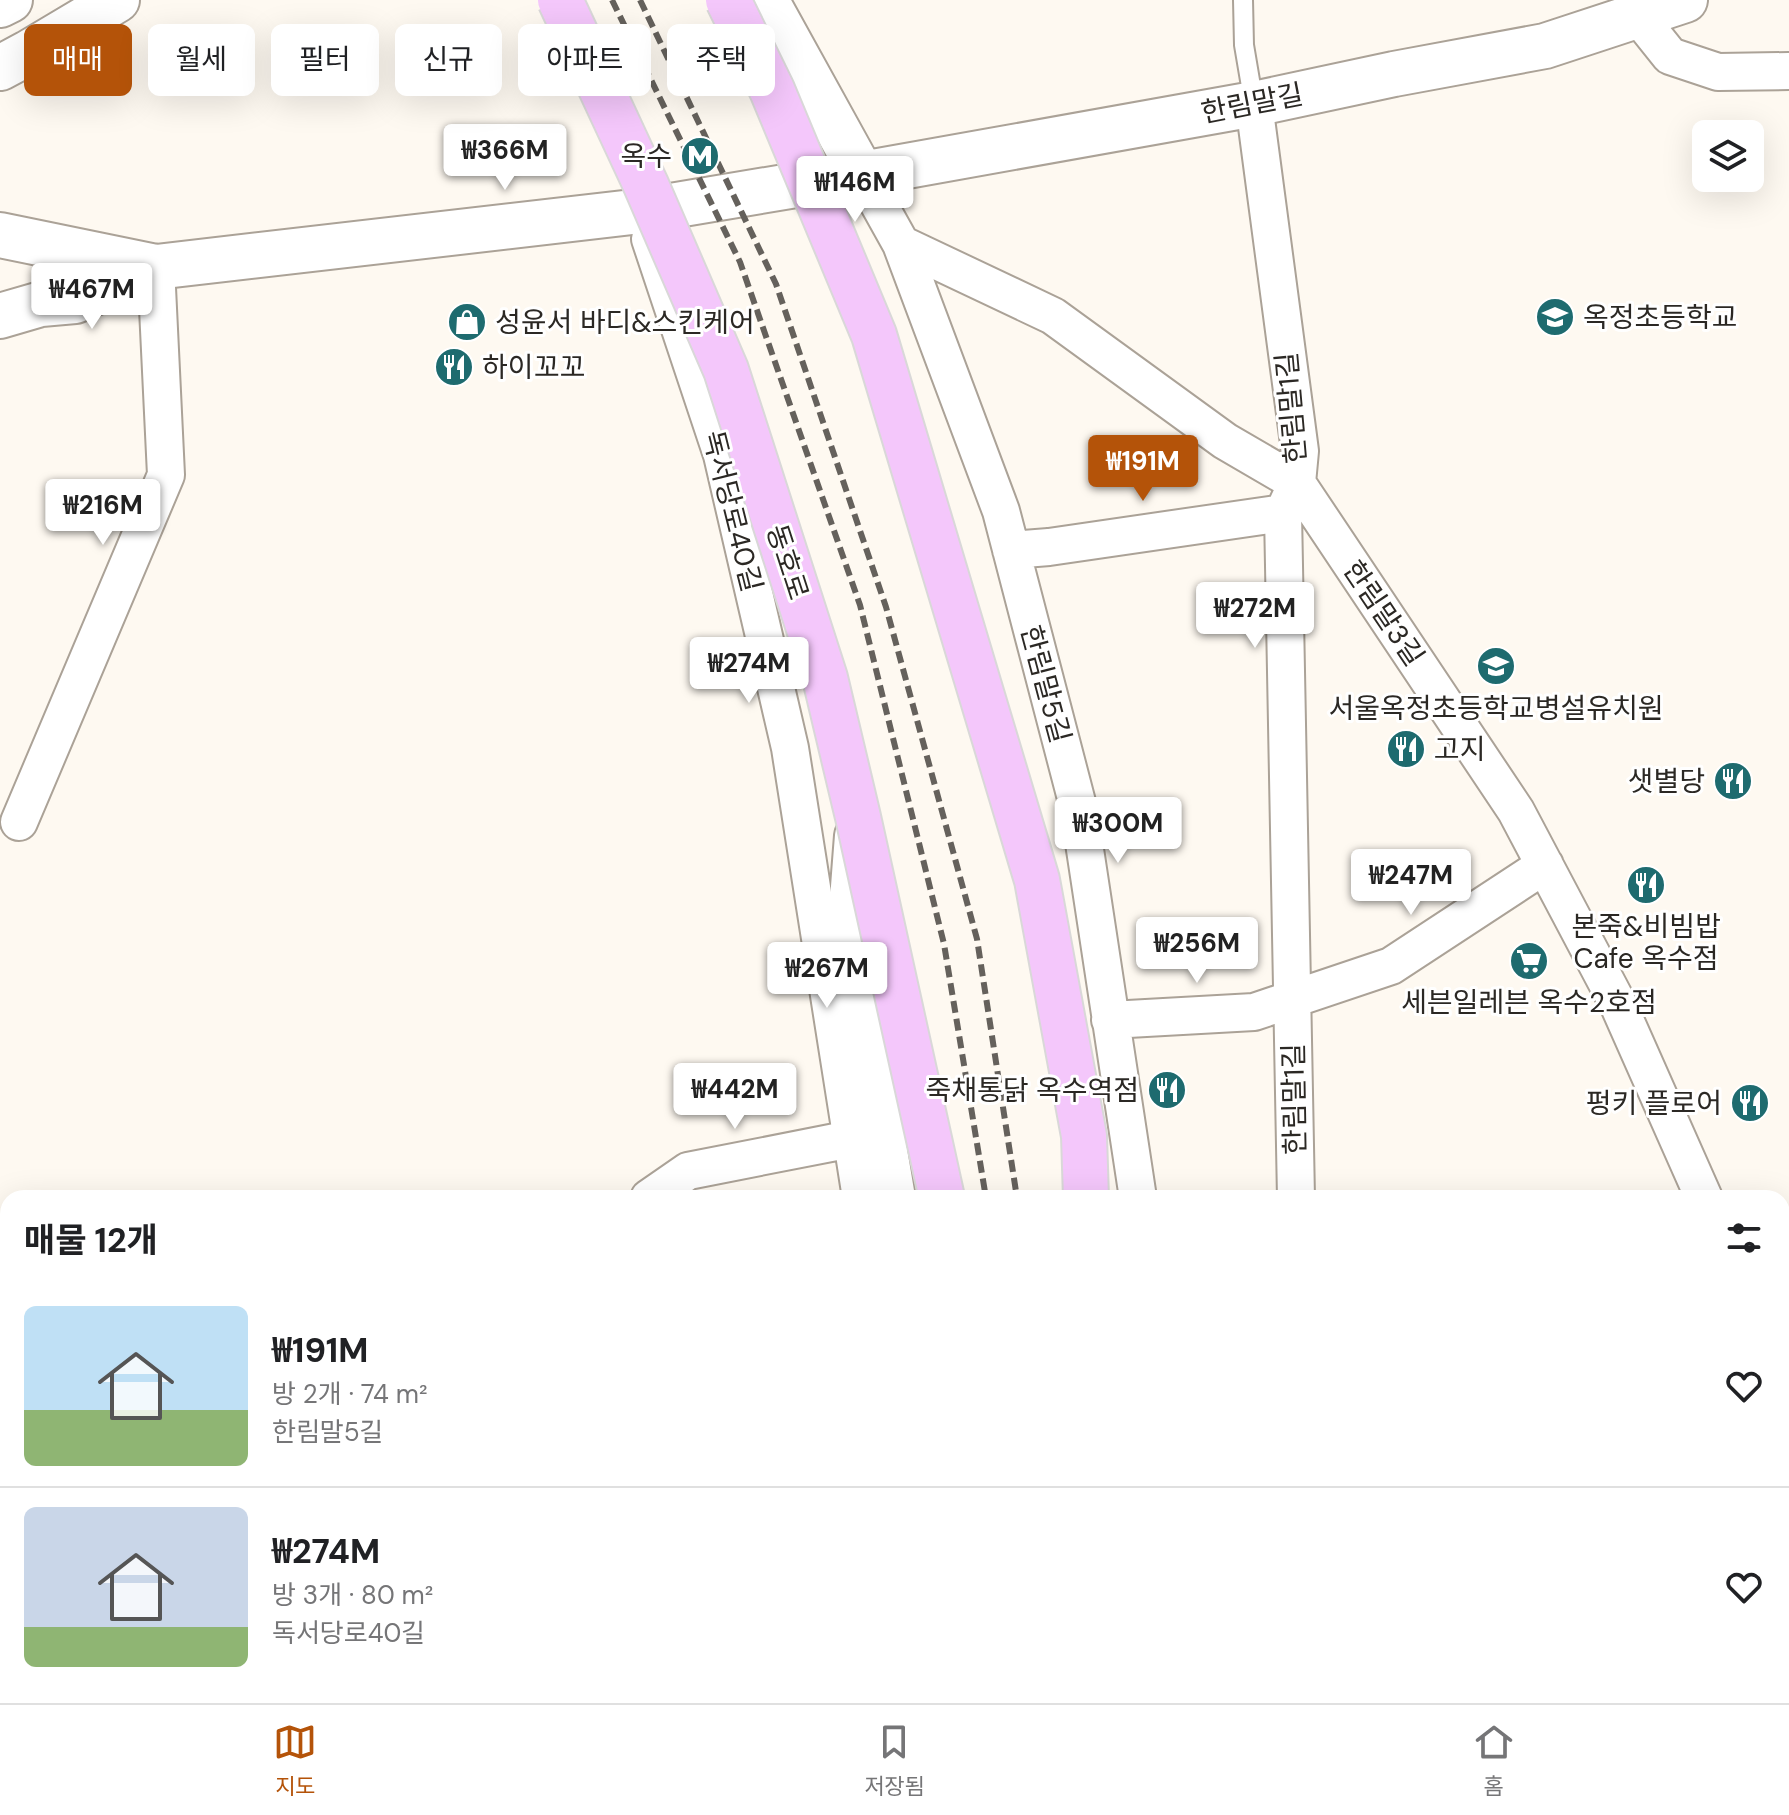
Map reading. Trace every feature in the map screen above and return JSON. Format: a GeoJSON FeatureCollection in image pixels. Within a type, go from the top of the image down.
{"type":"FeatureCollection","features":[{"type":"Feature","properties":{"kind":"main road"},"geometry":{"type":"LineString","coordinates":[[0,5],[10,0]]}},
{"type":"Feature","properties":{"kind":"main road"},"geometry":{"type":"LineString","coordinates":[[0,93],[14,61],[117,0]]}},
{"type":"Feature","properties":{"kind":"main road","name":"동호로"},"geometry":{"type":"LineString","coordinates":[[560,0],[646,185],[726,370],[825,678],[940,1190]]}},
{"type":"Feature","properties":{"kind":"main road"},"geometry":{"type":"LineString","coordinates":[[728,0],[772,90],[874,335],[1037,880],[1084,1136],[1086,1190]]}},
{"type":"Feature","properties":{"kind":"main road"},"geometry":{"type":"LineString","coordinates":[[766,0],[862,174]]}},
{"type":"Feature","properties":{"kind":"main road","name":"한림말길"},"geometry":{"type":"LineString","coordinates":[[156,267],[641,211],[862,174],[1254,104],[1545,46],[1685,0]]}},
{"type":"Feature","properties":{"kind":"main road"},"geometry":{"type":"LineString","coordinates":[[1,234],[156,267]]}},
{"type":"Feature","properties":{"kind":"main road"},"geometry":{"type":"LineString","coordinates":[[0,316],[21,300],[75,301],[156,267]]}},
{"type":"Feature","properties":{"kind":"main road"},"geometry":{"type":"LineString","coordinates":[[858,817],[849,938],[892,1190]]}},
{"type":"Feature","properties":{"kind":"street"},"geometry":{"type":"LineString","coordinates":[[1638,16],[1670,56],[1718,72],[1789,71]]}},
{"type":"Feature","properties":{"kind":"street","name":"한림말1길"},"geometry":{"type":"LineString","coordinates":[[1254,104],[1300,451],[1290,498],[1296,1190]]}},
{"type":"Feature","properties":{"kind":"street","name":"한림말5길"},"geometry":{"type":"LineString","coordinates":[[862,174],[901,244],[1001,511],[1079,810],[1137,1190]]}},
{"type":"Feature","properties":{"kind":"street","name":"독서당로40길"},"geometry":{"type":"LineString","coordinates":[[641,211],[722,455],[790,748],[860,1190]]}},
{"type":"Feature","properties":{"kind":"street","name":"한림말3길"},"geometry":{"type":"LineString","coordinates":[[901,244],[1053,316],[1225,441],[1290,498],[1516,811],[1618,1004],[1700,1190]]}},
{"type":"Feature","properties":{"kind":"street"},"geometry":{"type":"LineString","coordinates":[[19,822],[166,475],[156,267]]}},
{"type":"Feature","properties":{"kind":"street"},"geometry":{"type":"LineString","coordinates":[[1011,550],[1049,547],[1290,498]]}},
{"type":"Feature","properties":{"kind":"street"},"geometry":{"type":"LineString","coordinates":[[1110,1020],[1254,1012],[1391,966],[1545,865]]}},
{"type":"Feature","properties":{"kind":"street"},"geometry":{"type":"LineString","coordinates":[[661,1190],[688,1171],[851,1139]]}},
{"type":"Feature","properties":{"kind":"lane"},"geometry":{"type":"LineString","coordinates":[[1243,0],[1244,45],[1254,104]]}},
{"type":"Feature","properties":{"kind":"railway"},"geometry":{"type":"LineString","coordinates":[[612,0],[740,262],[860,605],[944,944],[985,1190]]}},
{"type":"Feature","properties":{"kind":"railway"},"geometry":{"type":"LineString","coordinates":[[640,0],[776,284],[886,607],[977,939],[1016,1190]]}},
{"type":"Feature","properties":{"kind":"place","name":"옥수"},"geometry":{"type":"Point","coordinates":[700,156]}},
{"type":"Feature","properties":{"kind":"place","name":"옥정초등학교"},"geometry":{"type":"Point","coordinates":[1555,317]}},
{"type":"Feature","properties":{"kind":"place","name":"성윤서 바디&스킨케어"},"geometry":{"type":"Point","coordinates":[467,322]}},
{"type":"Feature","properties":{"kind":"place","name":"하이꼬꼬"},"geometry":{"type":"Point","coordinates":[454,367]}},
{"type":"Feature","properties":{"kind":"place","name":"서울옥정초등학교병설유치원"},"geometry":{"type":"Point","coordinates":[1496,666]}},
{"type":"Feature","properties":{"kind":"place","name":"고지"},"geometry":{"type":"Point","coordinates":[1406,749]}},
{"type":"Feature","properties":{"kind":"place","name":"샛별당"},"geometry":{"type":"Point","coordinates":[1733,781]}},
{"type":"Feature","properties":{"kind":"place","name":"본죽&비빔밥 Cafe 옥수점"},"geometry":{"type":"Point","coordinates":[1646,885]}},
{"type":"Feature","properties":{"kind":"place","name":"세븐일레븐 옥수2호점"},"geometry":{"type":"Point","coordinates":[1529,961]}},
{"type":"Feature","properties":{"kind":"place","name":"죽채통닭 옥수역점"},"geometry":{"type":"Point","coordinates":[1167,1090]}},
{"type":"Feature","properties":{"kind":"place","name":"펑키 플로어"},"geometry":{"type":"Point","coordinates":[1750,1103]}}]}
